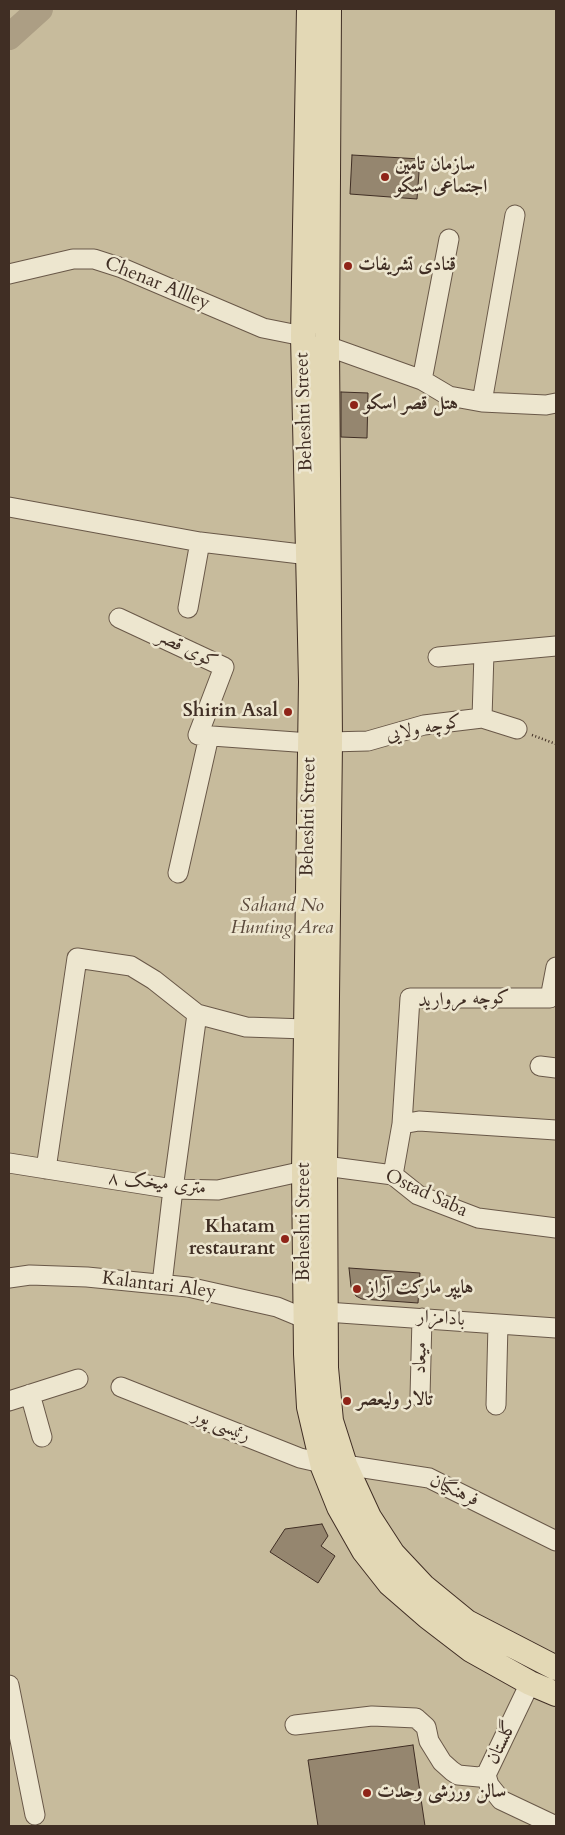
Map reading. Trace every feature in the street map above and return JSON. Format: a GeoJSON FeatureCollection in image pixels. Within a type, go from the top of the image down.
{"type":"FeatureCollection","features":[{"type":"Feature","properties":{"kind":"main road","name":"Beheshti Street"},"geometry":{"type":"LineString","coordinates":[[309,9],[303,336],[309,555],[320,742],[306,1029],[315,1169]]}},
{"type":"Feature","properties":{"kind":"main road","name":"Beheshti Street"},"geometry":{"type":"LineString","coordinates":[[329,9],[327,346],[315,1169],[316,1313],[309,1407],[322,1463],[339,1507],[364,1551],[390,1584],[428,1617],[471,1650],[556,1694]]}},
{"type":"Feature","properties":{"kind":"main road","name":"Beheshti Street"},"geometry":{"type":"LineString","coordinates":[[316,1313],[326,1368],[331,1421],[345,1465],[374,1525],[393,1554],[423,1586],[467,1622],[556,1668]]}},
{"type":"Feature","properties":{"kind":"street"},"geometry":{"type":"LineString","coordinates":[[482,402],[516,215]]}},
{"type":"Feature","properties":{"kind":"street"},"geometry":{"type":"LineString","coordinates":[[422,380],[449,238]]}},
{"type":"Feature","properties":{"kind":"street","name":"Chenar Allley"},"geometry":{"type":"LineString","coordinates":[[9,274],[73,259],[94,258],[263,328],[303,336]]}},
{"type":"Feature","properties":{"kind":"street"},"geometry":{"type":"LineString","coordinates":[[327,346],[422,380],[449,396],[482,402],[546,405],[556,403]]}},
{"type":"Feature","properties":{"kind":"street"},"geometry":{"type":"LineString","coordinates":[[9,507],[200,542],[309,555]]}},
{"type":"Feature","properties":{"kind":"street"},"geometry":{"type":"LineString","coordinates":[[188,608],[200,542]]}},
{"type":"Feature","properties":{"kind":"street","name":"کوی قصر"},"geometry":{"type":"LineString","coordinates":[[119,618],[224,667],[198,735],[209,736]]}},
{"type":"Feature","properties":{"kind":"street"},"geometry":{"type":"LineString","coordinates":[[438,657],[556,646]]}},
{"type":"Feature","properties":{"kind":"street"},"geometry":{"type":"LineString","coordinates":[[482,718],[484,653]]}},
{"type":"Feature","properties":{"kind":"street","name":"کوچه ولایی"},"geometry":{"type":"LineString","coordinates":[[320,742],[368,741],[424,726],[482,718],[517,729]]}},
{"type":"Feature","properties":{"kind":"street"},"geometry":{"type":"LineString","coordinates":[[178,873],[209,736],[320,742]]}},
{"type":"Feature","properties":{"kind":"street"},"geometry":{"type":"LineString","coordinates":[[46,1169],[77,958],[131,966],[154,980],[197,1014],[246,1027],[306,1029]]}},
{"type":"Feature","properties":{"kind":"street","name":"کوچه مروارید"},"geometry":{"type":"LineString","coordinates":[[402,1124],[410,998],[550,998],[555,967]]}},
{"type":"Feature","properties":{"kind":"street"},"geometry":{"type":"LineString","coordinates":[[162,1284],[197,1014]]}},
{"type":"Feature","properties":{"kind":"street"},"geometry":{"type":"LineString","coordinates":[[393,1175],[402,1124],[419,1121],[556,1130]]}},
{"type":"Feature","properties":{"kind":"street","name":"۸ متری میخک"},"geometry":{"type":"LineString","coordinates":[[9,1163],[173,1189],[218,1190],[315,1169]]}},
{"type":"Feature","properties":{"kind":"street","name":"Ostad Saba"},"geometry":{"type":"LineString","coordinates":[[315,1169],[393,1175],[418,1195],[462,1213],[478,1218],[556,1228]]}},
{"type":"Feature","properties":{"kind":"street","name":"Kalantari Aley"},"geometry":{"type":"LineString","coordinates":[[9,1278],[30,1275],[162,1284],[316,1313]]}},
{"type":"Feature","properties":{"kind":"street","name":"بادامزار"},"geometry":{"type":"LineString","coordinates":[[316,1313],[422,1318],[556,1328]]}},
{"type":"Feature","properties":{"kind":"street","name":"میعاد"},"geometry":{"type":"LineString","coordinates":[[420,1398],[422,1318]]}},
{"type":"Feature","properties":{"kind":"street"},"geometry":{"type":"LineString","coordinates":[[496,1405],[498,1324]]}},
{"type":"Feature","properties":{"kind":"street"},"geometry":{"type":"LineString","coordinates":[[9,1401],[78,1379]]}},
{"type":"Feature","properties":{"kind":"street","name":"رئیسی پور"},"geometry":{"type":"LineString","coordinates":[[121,1387],[300,1458],[322,1463]]}},
{"type":"Feature","properties":{"kind":"street"},"geometry":{"type":"LineString","coordinates":[[30,1394],[42,1437]]}},
{"type":"Feature","properties":{"kind":"street","name":"فرهنگیان"},"geometry":{"type":"LineString","coordinates":[[345,1465],[429,1478],[556,1541]]}},
{"type":"Feature","properties":{"kind":"street","name":"گلستان"},"geometry":{"type":"LineString","coordinates":[[530,1682],[486,1775],[489,1785],[501,1800],[556,1826]]}},
{"type":"Feature","properties":{"kind":"street"},"geometry":{"type":"LineString","coordinates":[[9,1685],[35,1815]]}},
{"type":"Feature","properties":{"kind":"street"},"geometry":{"type":"LineString","coordinates":[[295,1725],[372,1716],[416,1718],[426,1727],[429,1741],[442,1762],[452,1772],[458,1776],[479,1777],[486,1775]]}},
{"type":"Feature","properties":{"kind":"path"},"geometry":{"type":"LineString","coordinates":[[517,729],[556,744]]}},
{"type":"Feature","properties":{"kind":"green space","name":"Sahand No Hunting Area"},"geometry":{"type":"Polygon","coordinates":[[[9,9],[556,9],[556,1826],[9,1826],[9,9]]]}},
{"type":"Feature","properties":{"kind":"building","name":"سازمان تامین اجتماعی اسکو"},"geometry":{"type":"Polygon","coordinates":[[[352,155],[420,159],[417,199],[350,194],[352,155]]]}},
{"type":"Feature","properties":{"kind":"building","name":"هتل قصر اسکو"},"geometry":{"type":"Polygon","coordinates":[[[341,392],[368,393],[367,438],[341,437],[341,392]]]}},
{"type":"Feature","properties":{"kind":"building"},"geometry":{"type":"Polygon","coordinates":[[[349,1268],[420,1273],[418,1303],[362,1299],[356,1296],[351,1287],[349,1268]]]}},
{"type":"Feature","properties":{"kind":"building"},"geometry":{"type":"Polygon","coordinates":[[[322,1524],[328,1536],[321,1546],[335,1556],[318,1583],[270,1552],[285,1529],[322,1524]]]}},
{"type":"Feature","properties":{"kind":"building","name":"سالن ورزشی وحدت"},"geometry":{"type":"Polygon","coordinates":[[[413,1745],[425,1826],[318,1826],[308,1760],[413,1745]]]}},
{"type":"Feature","properties":{"kind":"waterway"},"geometry":{"type":"LineString","coordinates":[[9,37],[40,9]]}},
{"type":"Feature","properties":{"kind":"place","name":"سازمان تامین اجتماعی اسکو"},"geometry":{"type":"Point","coordinates":[385,177]}},
{"type":"Feature","properties":{"kind":"place","name":"قنادی تشریفات"},"geometry":{"type":"Point","coordinates":[348,266]}},
{"type":"Feature","properties":{"kind":"place","name":"هتل قصر اسکو"},"geometry":{"type":"Point","coordinates":[354,405]}},
{"type":"Feature","properties":{"kind":"place","name":"Shirin Asal"},"geometry":{"type":"Point","coordinates":[288,712]}},
{"type":"Feature","properties":{"kind":"place","name":"Khatam restaurant"},"geometry":{"type":"Point","coordinates":[285,1239]}},
{"type":"Feature","properties":{"kind":"place","name":"هایپر مارکت آراز"},"geometry":{"type":"Point","coordinates":[357,1289]}},
{"type":"Feature","properties":{"kind":"place","name":"تالار ولیعصر"},"geometry":{"type":"Point","coordinates":[347,1401]}},
{"type":"Feature","properties":{"kind":"place","name":"سالن ورزشی وحدت"},"geometry":{"type":"Point","coordinates":[367,1793]}}]}
